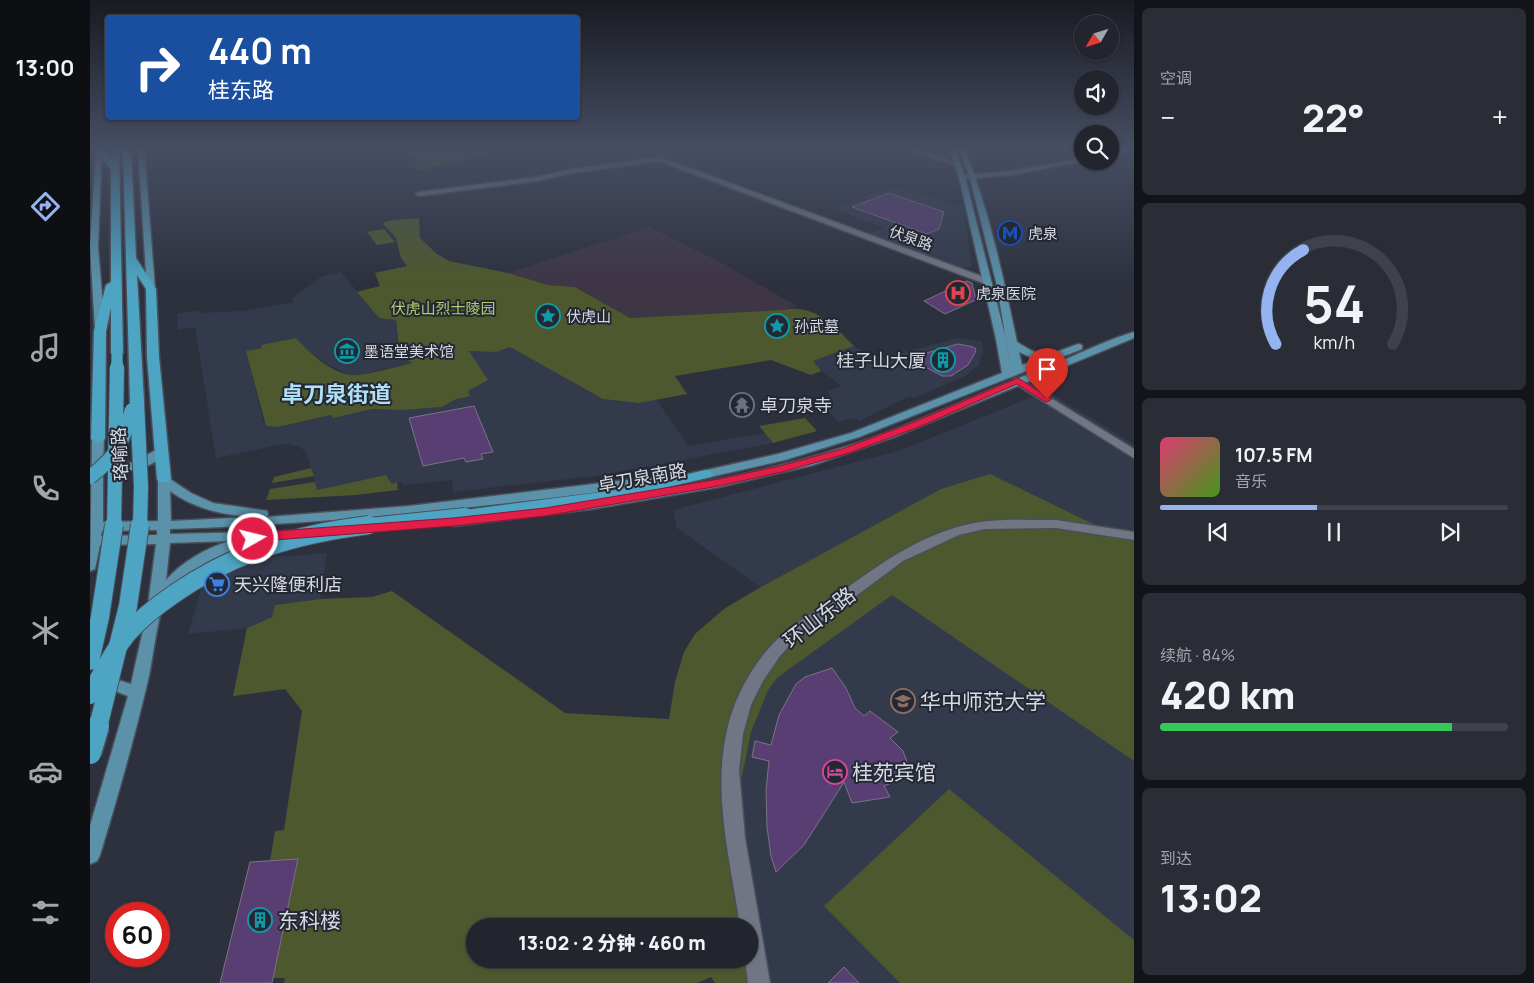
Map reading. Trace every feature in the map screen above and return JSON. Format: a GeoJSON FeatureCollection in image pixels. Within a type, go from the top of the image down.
{"type":"FeatureCollection","features":[{"type":"Feature","properties":{"kind":"highway","name":"珞喻路"},"geometry":{"type":"LineString","coordinates":[[90,661],[100,617],[114,528],[117,354],[116,193]]}},
{"type":"Feature","properties":{"kind":"highway","name":"珞喻路"},"geometry":{"type":"LineString","coordinates":[[90,753],[114,673],[128,615],[136,570],[141,514],[131,286],[130,193]]}},
{"type":"Feature","properties":{"kind":"highway"},"geometry":{"type":"LineString","coordinates":[[130,256],[151,289],[153,357],[164,479]]}},
{"type":"Feature","properties":{"kind":"highway"},"geometry":{"type":"LineString","coordinates":[[98,439],[100,330],[117,262]]}},
{"type":"Feature","properties":{"kind":"highway"},"geometry":{"type":"LineString","coordinates":[[90,477],[110,461],[119,449],[127,431],[130,414],[136,402]]}},
{"type":"Feature","properties":{"kind":"highway"},"geometry":{"type":"LineString","coordinates":[[90,695],[116,649],[143,618],[184,586],[231,560],[280,541],[316,532],[368,524],[465,515],[615,494],[675,483],[706,474]]}},
{"type":"Feature","properties":{"kind":"main road"},"geometry":{"type":"LineString","coordinates":[[94,193],[93,281],[100,330]]}},
{"type":"Feature","properties":{"kind":"main road"},"geometry":{"type":"LineString","coordinates":[[144,193],[151,289]]}},
{"type":"Feature","properties":{"kind":"main road"},"geometry":{"type":"LineString","coordinates":[[965,193],[1002,346],[1014,375]]}},
{"type":"Feature","properties":{"kind":"main road"},"geometry":{"type":"LineString","coordinates":[[977,193],[1014,344],[1014,375]]}},
{"type":"Feature","properties":{"kind":"main road","name":"卓刀泉南路"},"geometry":{"type":"LineString","coordinates":[[93,534],[165,533],[262,536],[453,522],[545,512],[745,478],[826,457],[890,435],[1045,359],[1134,326]]}},
{"type":"Feature","properties":{"kind":"main road","name":"卓刀泉南路"},"geometry":{"type":"LineString","coordinates":[[165,533],[520,498],[706,474],[781,457],[848,437],[1014,375],[1134,335]]}},
{"type":"Feature","properties":{"kind":"main road"},"geometry":{"type":"LineString","coordinates":[[1014,344],[1026,352],[1045,359]]}},
{"type":"Feature","properties":{"kind":"main road"},"geometry":{"type":"LineString","coordinates":[[90,449],[98,439]]}},
{"type":"Feature","properties":{"kind":"main road"},"geometry":{"type":"LineString","coordinates":[[90,566],[98,439]]}},
{"type":"Feature","properties":{"kind":"main road"},"geometry":{"type":"LineString","coordinates":[[96,462],[109,467],[128,467],[142,463],[162,452]]}},
{"type":"Feature","properties":{"kind":"main road"},"geometry":{"type":"LineString","coordinates":[[164,479],[190,500],[214,508],[320,518]]}},
{"type":"Feature","properties":{"kind":"main road"},"geometry":{"type":"LineString","coordinates":[[90,855],[137,692],[157,602],[165,533],[164,479]]}},
{"type":"Feature","properties":{"kind":"main road"},"geometry":{"type":"LineString","coordinates":[[157,602],[170,584],[190,565],[218,550],[262,536]]}},
{"type":"Feature","properties":{"kind":"main road"},"geometry":{"type":"LineString","coordinates":[[90,690],[115,686],[137,692]]}},
{"type":"Feature","properties":{"kind":"street","name":"伏泉路"},"geometry":{"type":"LineString","coordinates":[[420,194],[429,193]]}},
{"type":"Feature","properties":{"kind":"street","name":"伏泉路"},"geometry":{"type":"LineString","coordinates":[[751,193],[986,281]]}},
{"type":"Feature","properties":{"kind":"street"},"geometry":{"type":"LineString","coordinates":[[1014,375],[1134,454]]}},
{"type":"Feature","properties":{"kind":"street","name":"环山东路"},"geometry":{"type":"LineString","coordinates":[[749,918],[733,807],[732,748],[736,727],[746,699],[770,656],[785,641],[898,558],[955,532],[984,525],[1056,524],[1134,536]]}},
{"type":"Feature","properties":{"kind":"street","name":"环山东路"},"geometry":{"type":"LineString","coordinates":[[757,968],[759,983]]}},
{"type":"Feature","properties":{"kind":"shaded area"},"geometry":{"type":"Polygon","coordinates":[[[874,193],[917,193],[940,198],[946,204],[964,206],[972,267],[957,268],[869,234],[884,228],[832,208],[874,193]]]}},
{"type":"Feature","properties":{"kind":"shaded area"},"geometry":{"type":"Polygon","coordinates":[[[649,227],[718,261],[797,306],[783,310],[630,318],[575,287],[548,285],[508,273],[649,227]]]}},
{"type":"Feature","properties":{"kind":"shaded area"},"geometry":{"type":"Polygon","coordinates":[[[341,272],[379,318],[396,320],[400,355],[413,363],[352,376],[325,363],[305,348],[296,338],[261,345],[262,348],[247,351],[263,421],[268,427],[278,427],[332,415],[333,418],[372,409],[403,410],[442,407],[454,400],[470,396],[468,391],[469,351],[496,352],[510,347],[603,399],[639,403],[656,399],[688,446],[764,433],[773,443],[596,476],[453,492],[452,480],[404,485],[400,482],[392,484],[386,475],[317,490],[306,451],[289,444],[216,458],[195,327],[178,330],[177,314],[199,310],[198,313],[244,311],[293,302],[292,298],[322,276],[341,272]]]}},
{"type":"Feature","properties":{"kind":"shaded area"},"geometry":{"type":"Polygon","coordinates":[[[958,338],[982,341],[983,352],[979,365],[965,376],[914,398],[909,396],[860,421],[855,418],[838,422],[817,398],[831,396],[827,391],[842,386],[821,371],[812,361],[854,346],[876,360],[958,338]]]}},
{"type":"Feature","properties":{"kind":"shaded area","name":"华中师范大学"},"geometry":{"type":"Polygon","coordinates":[[[1047,391],[1134,444],[1134,983],[715,983],[737,968],[758,968],[758,918],[694,918],[675,682],[684,652],[695,634],[724,609],[760,587],[677,528],[673,510],[898,451],[1047,391]]]}},
{"type":"Feature","properties":{"kind":"shaded area"},"geometry":{"type":"Polygon","coordinates":[[[327,553],[320,599],[275,605],[272,617],[247,628],[188,634],[204,579],[239,560],[327,553]]]}},
{"type":"Feature","properties":{"kind":"green space","name":"伏虎山烈士陵园"},"geometry":{"type":"Polygon","coordinates":[[[419,218],[420,238],[437,254],[449,261],[508,273],[548,285],[575,287],[630,318],[804,310],[823,318],[854,346],[813,361],[821,371],[811,375],[771,360],[675,376],[687,394],[639,403],[603,399],[510,347],[496,352],[469,351],[488,380],[468,391],[470,396],[454,400],[442,407],[403,410],[372,409],[333,418],[331,415],[278,427],[266,426],[246,351],[262,348],[261,345],[296,338],[327,365],[350,375],[371,373],[412,363],[400,355],[396,320],[379,318],[357,292],[380,286],[375,273],[407,266],[401,258],[396,238],[383,224],[384,222],[419,218]]]}},
{"type":"Feature","properties":{"kind":"green space"},"geometry":{"type":"Polygon","coordinates":[[[384,229],[395,242],[377,245],[367,232],[384,229]]]}},
{"type":"Feature","properties":{"kind":"green space"},"geometry":{"type":"Polygon","coordinates":[[[805,418],[817,431],[773,443],[759,426],[805,418]]]}},
{"type":"Feature","properties":{"kind":"green space"},"geometry":{"type":"Polygon","coordinates":[[[311,468],[314,476],[272,483],[274,477],[311,468]]]}},
{"type":"Feature","properties":{"kind":"green space"},"geometry":{"type":"Polygon","coordinates":[[[990,474],[1126,540],[1134,541],[1134,761],[892,595],[778,677],[768,690],[751,732],[730,835],[731,883],[741,918],[466,918],[466,968],[756,968],[766,983],[715,983],[711,977],[697,983],[284,983],[285,978],[273,978],[298,859],[270,861],[275,831],[284,830],[302,711],[285,689],[233,696],[247,628],[272,617],[275,605],[320,599],[372,597],[392,591],[565,713],[669,719],[675,682],[684,652],[695,634],[724,609],[941,489],[990,474]]]}},
{"type":"Feature","properties":{"kind":"green space"},"geometry":{"type":"Polygon","coordinates":[[[386,475],[392,484],[397,482],[398,490],[356,495],[266,500],[270,489],[315,482],[317,490],[386,475]]]}},
{"type":"Feature","properties":{"kind":"green space"},"geometry":{"type":"Polygon","coordinates":[[[949,789],[1134,940],[1134,983],[900,983],[824,906],[949,789]]]}},
{"type":"Feature","properties":{"kind":"building"},"geometry":{"type":"Polygon","coordinates":[[[889,193],[944,212],[939,229],[927,234],[852,207],[889,193]]]}},
{"type":"Feature","properties":{"kind":"building","name":"虎泉医院"},"geometry":{"type":"Polygon","coordinates":[[[967,281],[972,283],[976,300],[945,314],[924,301],[967,281]]]}},
{"type":"Feature","properties":{"kind":"building","name":"桂子山大厦"},"geometry":{"type":"Polygon","coordinates":[[[958,344],[976,349],[968,365],[951,376],[942,376],[909,358],[958,344]]]}},
{"type":"Feature","properties":{"kind":"building"},"geometry":{"type":"Polygon","coordinates":[[[474,406],[493,452],[481,454],[483,459],[466,462],[464,458],[423,466],[409,418],[474,406]]]}},
{"type":"Feature","properties":{"kind":"building","name":"桂苑宾馆"},"geometry":{"type":"Polygon","coordinates":[[[832,668],[846,688],[855,708],[864,716],[870,711],[898,732],[890,738],[903,751],[907,762],[906,767],[894,782],[884,786],[890,797],[852,803],[844,782],[804,845],[776,872],[771,856],[767,827],[766,790],[769,761],[752,757],[755,741],[771,745],[779,715],[796,684],[805,677],[832,668]]]}},
{"type":"Feature","properties":{"kind":"building","name":"东科楼"},"geometry":{"type":"Polygon","coordinates":[[[298,859],[272,983],[220,983],[250,862],[298,859]]]}},
{"type":"Feature","properties":{"kind":"building"},"geometry":{"type":"Polygon","coordinates":[[[844,967],[859,983],[828,983],[844,967]]]}},
{"type":"Feature","properties":{"kind":"place","name":"虎泉"},"geometry":{"type":"Point","coordinates":[1010,233]}},
{"type":"Feature","properties":{"kind":"place","name":"虎泉医院"},"geometry":{"type":"Point","coordinates":[958,293]}},
{"type":"Feature","properties":{"kind":"place","name":"伏虎山"},"geometry":{"type":"Point","coordinates":[548,316]}},
{"type":"Feature","properties":{"kind":"place","name":"孙武墓"},"geometry":{"type":"Point","coordinates":[777,326]}},
{"type":"Feature","properties":{"kind":"place","name":"墨语堂美术馆"},"geometry":{"type":"Point","coordinates":[347,351]}},
{"type":"Feature","properties":{"kind":"place","name":"桂子山大厦"},"geometry":{"type":"Point","coordinates":[943,360]}},
{"type":"Feature","properties":{"kind":"place","name":"卓刀泉寺"},"geometry":{"type":"Point","coordinates":[742,405]}},
{"type":"Feature","properties":{"kind":"place","name":"天兴隆便利店"},"geometry":{"type":"Point","coordinates":[217,584]}},
{"type":"Feature","properties":{"kind":"place","name":"华中师范大学"},"geometry":{"type":"Point","coordinates":[903,701]}},
{"type":"Feature","properties":{"kind":"place","name":"桂苑宾馆"},"geometry":{"type":"Point","coordinates":[835,772]}},
{"type":"Feature","properties":{"kind":"place","name":"东科楼"},"geometry":{"type":"Point","coordinates":[260,920]}},
{"type":"Feature","properties":{"kind":"district","name":"卓刀泉街道"},"geometry":{"type":"Point","coordinates":[336,394]}},
{"type":"Feature","properties":{"kind":"route"},"geometry":{"type":"LineString","coordinates":[[253,539],[262,536],[453,522],[592,505],[745,478],[826,457],[918,424],[1018,380],[1047,399]]}}]}
